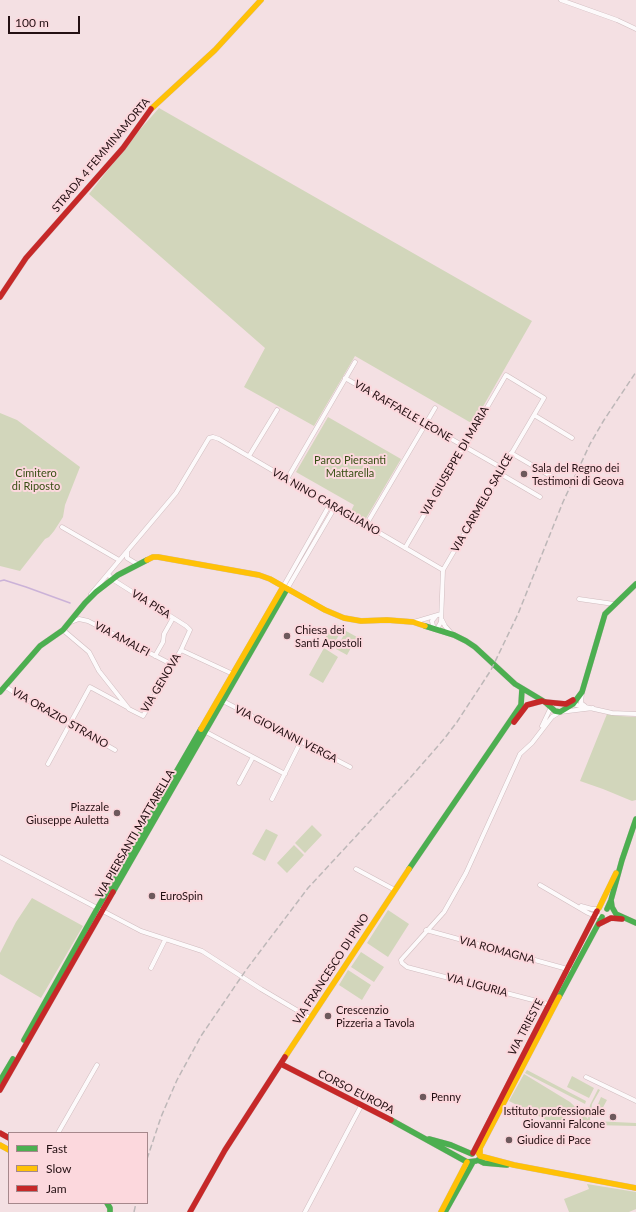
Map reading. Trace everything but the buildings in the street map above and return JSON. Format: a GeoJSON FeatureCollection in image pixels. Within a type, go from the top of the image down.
{"type":"FeatureCollection","features":[{"type":"Feature","properties":{"kind":"street","name":"STRADA 4 FEMMINAMORTA"},"geometry":{"type":"LineString","coordinates":[[0,297],[26,258],[122,148],[148,112],[228,36],[261,0]]}},
{"type":"Feature","properties":{"kind":"street"},"geometry":{"type":"LineString","coordinates":[[561,0],[617,20],[636,29]]}},
{"type":"Feature","properties":{"kind":"street"},"geometry":{"type":"LineString","coordinates":[[287,479],[355,362]]}},
{"type":"Feature","properties":{"kind":"street","name":"VIA CARMELO SALICE"},"geometry":{"type":"LineString","coordinates":[[440,616],[443,570],[544,398],[506,375]]}},
{"type":"Feature","properties":{"kind":"street","name":"VIA GIUSEPPE DI MARIA"},"geometry":{"type":"LineString","coordinates":[[405,548],[506,375]]}},
{"type":"Feature","properties":{"kind":"street","name":"VIA RAFFAELE LEONE"},"geometry":{"type":"LineString","coordinates":[[345,378],[502,468]]}},
{"type":"Feature","properties":{"kind":"street"},"geometry":{"type":"LineString","coordinates":[[366,525],[435,408]]}},
{"type":"Feature","properties":{"kind":"street"},"geometry":{"type":"LineString","coordinates":[[249,456],[277,410]]}},
{"type":"Feature","properties":{"kind":"street"},"geometry":{"type":"LineString","coordinates":[[534,415],[572,438]]}},
{"type":"Feature","properties":{"kind":"street","name":"VIA NINO CARAGLIANO"},"geometry":{"type":"LineString","coordinates":[[127,552],[176,493],[209,438],[216,438],[443,570]]}},
{"type":"Feature","properties":{"kind":"street"},"geometry":{"type":"LineString","coordinates":[[511,453],[554,478]]}},
{"type":"Feature","properties":{"kind":"street"},"geometry":{"type":"LineString","coordinates":[[499,473],[540,497]]}},
{"type":"Feature","properties":{"kind":"street"},"geometry":{"type":"LineString","coordinates":[[285,588],[330,504]]}},
{"type":"Feature","properties":{"kind":"street"},"geometry":{"type":"LineString","coordinates":[[285,588],[335,507]]}},
{"type":"Feature","properties":{"kind":"street"},"geometry":{"type":"LineString","coordinates":[[62,527],[119,560]]}},
{"type":"Feature","properties":{"kind":"street"},"geometry":{"type":"LineString","coordinates":[[0,692],[6,687],[40,646],[64,630],[127,552]]}},
{"type":"Feature","properties":{"kind":"street"},"geometry":{"type":"LineString","coordinates":[[127,552],[127,558],[137,564]]}},
{"type":"Feature","properties":{"kind":"street"},"geometry":{"type":"LineString","coordinates":[[85,603],[112,580],[137,564],[153,557],[165,557],[203,566],[259,575],[270,579],[344,618],[360,621],[387,620],[413,622],[436,628],[454,635],[471,644],[515,684],[552,705],[572,703],[619,714],[636,714]]}},
{"type":"Feature","properties":{"kind":"street"},"geometry":{"type":"LineString","coordinates":[[108,574],[112,580]]}},
{"type":"Feature","properties":{"kind":"street","name":"VIA PISA"},"geometry":{"type":"LineString","coordinates":[[112,580],[190,630]]}},
{"type":"Feature","properties":{"kind":"street"},"geometry":{"type":"LineString","coordinates":[[587,706],[581,703],[582,692],[603,620],[609,609],[636,584]]}},
{"type":"Feature","properties":{"kind":"street","name":"VIA PIERSANTI MATTARELLA"},"geometry":{"type":"LineString","coordinates":[[0,1081],[206,732],[221,700],[285,588]]}},
{"type":"Feature","properties":{"kind":"street"},"geometry":{"type":"LineString","coordinates":[[579,598],[614,604]]}},
{"type":"Feature","properties":{"kind":"street"},"geometry":{"type":"LineString","coordinates":[[413,622],[440,616]]}},
{"type":"Feature","properties":{"kind":"street"},"geometry":{"type":"LineString","coordinates":[[436,628],[441,625],[440,616]]}},
{"type":"Feature","properties":{"kind":"street"},"geometry":{"type":"LineString","coordinates":[[436,628],[433,626],[432,621],[440,616]]}},
{"type":"Feature","properties":{"kind":"street"},"geometry":{"type":"LineString","coordinates":[[440,616],[445,626],[454,635]]}},
{"type":"Feature","properties":{"kind":"street"},"geometry":{"type":"LineString","coordinates":[[155,656],[163,642],[164,634],[173,618]]}},
{"type":"Feature","properties":{"kind":"street","name":"VIA AMALFI"},"geometry":{"type":"LineString","coordinates":[[71,622],[80,619],[88,621],[173,665]]}},
{"type":"Feature","properties":{"kind":"street","name":"VIA GENOVA"},"geometry":{"type":"LineString","coordinates":[[64,630],[89,652],[99,671],[129,709],[143,716],[173,665],[190,630]]}},
{"type":"Feature","properties":{"kind":"street"},"geometry":{"type":"LineString","coordinates":[[181,650],[236,675]]}},
{"type":"Feature","properties":{"kind":"street"},"geometry":{"type":"LineString","coordinates":[[572,703],[584,685]]}},
{"type":"Feature","properties":{"kind":"street","name":"VIA ORAZIO STRANO"},"geometry":{"type":"LineString","coordinates":[[6,687],[115,750]]}},
{"type":"Feature","properties":{"kind":"street"},"geometry":{"type":"LineString","coordinates":[[48,764],[90,687],[129,709]]}},
{"type":"Feature","properties":{"kind":"street"},"geometry":{"type":"LineString","coordinates":[[522,689],[525,703],[544,701]]}},
{"type":"Feature","properties":{"kind":"street"},"geometry":{"type":"LineString","coordinates":[[426,930],[444,912],[466,873],[520,754],[532,743],[552,717],[572,703],[582,692]]}},
{"type":"Feature","properties":{"kind":"street","name":"VIA FRANCESCO DI PINO"},"geometry":{"type":"LineString","coordinates":[[190,1212],[225,1150],[310,1018],[395,890],[531,694]]}},
{"type":"Feature","properties":{"kind":"street","name":"VIA PIERSANTI MATTARELLA"},"geometry":{"type":"LineString","coordinates":[[0,1090],[206,720],[221,700]]}},
{"type":"Feature","properties":{"kind":"street","name":"VIA GIOVANNI VERGA"},"geometry":{"type":"LineString","coordinates":[[221,700],[350,767]]}},
{"type":"Feature","properties":{"kind":"street"},"geometry":{"type":"LineString","coordinates":[[552,705],[555,711],[560,712],[593,708]]}},
{"type":"Feature","properties":{"kind":"street"},"geometry":{"type":"LineString","coordinates":[[538,734],[552,705]]}},
{"type":"Feature","properties":{"kind":"street"},"geometry":{"type":"LineString","coordinates":[[206,720],[204,728],[206,732],[285,774]]}},
{"type":"Feature","properties":{"kind":"street"},"geometry":{"type":"LineString","coordinates":[[272,799],[301,742]]}},
{"type":"Feature","properties":{"kind":"street"},"geometry":{"type":"LineString","coordinates":[[239,783],[253,757]]}},
{"type":"Feature","properties":{"kind":"street"},"geometry":{"type":"LineString","coordinates":[[607,909],[636,819]]}},
{"type":"Feature","properties":{"kind":"street"},"geometry":{"type":"LineString","coordinates":[[0,857],[141,931],[202,951],[261,990],[310,1018]]}},
{"type":"Feature","properties":{"kind":"street"},"geometry":{"type":"LineString","coordinates":[[599,913],[622,860]]}},
{"type":"Feature","properties":{"kind":"street"},"geometry":{"type":"LineString","coordinates":[[356,869],[395,890]]}},
{"type":"Feature","properties":{"kind":"street"},"geometry":{"type":"LineString","coordinates":[[540,885],[575,905],[611,918],[628,920]]}},
{"type":"Feature","properties":{"kind":"street"},"geometry":{"type":"LineString","coordinates":[[611,900],[612,907],[616,914]]}},
{"type":"Feature","properties":{"kind":"street"},"geometry":{"type":"LineString","coordinates":[[575,905],[592,909],[599,913]]}},
{"type":"Feature","properties":{"kind":"street"},"geometry":{"type":"LineString","coordinates":[[599,913],[602,906],[636,923]]}},
{"type":"Feature","properties":{"kind":"street","name":"VIA TRIESTE"},"geometry":{"type":"LineString","coordinates":[[571,970],[598,925],[599,913]]}},
{"type":"Feature","properties":{"kind":"street","name":"VIA TRIESTE"},"geometry":{"type":"LineString","coordinates":[[445,1211],[475,1158],[599,913]]}},
{"type":"Feature","properties":{"kind":"street"},"geometry":{"type":"LineString","coordinates":[[598,925],[611,918]]}},
{"type":"Feature","properties":{"kind":"street","name":"VIA LIGURIA"},"geometry":{"type":"LineString","coordinates":[[426,930],[401,960],[404,966],[552,1005]]}},
{"type":"Feature","properties":{"kind":"street","name":"VIA ROMAGNA"},"geometry":{"type":"LineString","coordinates":[[426,930],[571,970]]}},
{"type":"Feature","properties":{"kind":"street"},"geometry":{"type":"LineString","coordinates":[[151,968],[165,940]]}},
{"type":"Feature","properties":{"kind":"street","name":"CORSO EUROPA"},"geometry":{"type":"LineString","coordinates":[[281,1064],[414,1133]]}},
{"type":"Feature","properties":{"kind":"street"},"geometry":{"type":"LineString","coordinates":[[59,1132],[97,1065]]}},
{"type":"Feature","properties":{"kind":"street"},"geometry":{"type":"LineString","coordinates":[[586,1077],[636,1101]]}},
{"type":"Feature","properties":{"kind":"street"},"geometry":{"type":"LineString","coordinates":[[305,1212],[361,1106]]}},
{"type":"Feature","properties":{"kind":"street"},"geometry":{"type":"LineString","coordinates":[[414,1133],[458,1157],[475,1158]]}},
{"type":"Feature","properties":{"kind":"street"},"geometry":{"type":"LineString","coordinates":[[414,1133],[460,1150],[489,1164],[514,1165],[636,1188]]}},
{"type":"Feature","properties":{"kind":"street"},"geometry":{"type":"LineString","coordinates":[[458,1157],[457,1154],[460,1150]]}},
{"type":"Feature","properties":{"kind":"green space"},"geometry":{"type":"Polygon","coordinates":[[[159,108],[532,321],[473,424],[355,356],[314,426],[244,387],[265,348],[89,194],[136,134],[159,108]]]}},
{"type":"Feature","properties":{"kind":"green space","name":"Cimitero di Riposto"},"geometry":{"type":"Polygon","coordinates":[[[0,413],[17,420],[80,467],[65,505],[63,517],[54,531],[45,539],[20,571],[0,566],[0,413]]]}},
{"type":"Feature","properties":{"kind":"green space","name":"Parco Piersanti Mattarella"},"geometry":{"type":"Polygon","coordinates":[[[328,417],[401,459],[365,520],[351,511],[354,505],[296,472],[328,417]]]}},
{"type":"Feature","properties":{"kind":"green space"},"geometry":{"type":"Polygon","coordinates":[[[334,623],[343,628],[332,647],[323,642],[334,623]]]}},
{"type":"Feature","properties":{"kind":"green space"},"geometry":{"type":"Polygon","coordinates":[[[346,631],[357,637],[347,655],[336,649],[346,631]]]}},
{"type":"Feature","properties":{"kind":"green space"},"geometry":{"type":"Polygon","coordinates":[[[324,648],[338,657],[323,683],[309,675],[324,648]]]}},
{"type":"Feature","properties":{"kind":"green space"},"geometry":{"type":"Polygon","coordinates":[[[607,714],[636,717],[636,800],[632,801],[580,781],[607,714]]]}},
{"type":"Feature","properties":{"kind":"green space"},"geometry":{"type":"Polygon","coordinates":[[[312,825],[322,835],[305,853],[295,843],[312,825]]]}},
{"type":"Feature","properties":{"kind":"green space"},"geometry":{"type":"Polygon","coordinates":[[[266,829],[278,835],[265,861],[252,854],[266,829]]]}},
{"type":"Feature","properties":{"kind":"green space"},"geometry":{"type":"Polygon","coordinates":[[[294,845],[304,855],[287,873],[277,863],[294,845]]]}},
{"type":"Feature","properties":{"kind":"green space"},"geometry":{"type":"Polygon","coordinates":[[[32,898],[83,926],[41,998],[0,974],[0,953],[16,922],[32,898]]]}},
{"type":"Feature","properties":{"kind":"green space"},"geometry":{"type":"Polygon","coordinates":[[[388,910],[409,924],[388,957],[367,943],[388,910]]]}},
{"type":"Feature","properties":{"kind":"green space"},"geometry":{"type":"Polygon","coordinates":[[[361,952],[384,967],[374,982],[351,967],[361,952]]]}},
{"type":"Feature","properties":{"kind":"green space"},"geometry":{"type":"Polygon","coordinates":[[[348,970],[371,985],[362,1000],[339,985],[348,970]]]}},
{"type":"Feature","properties":{"kind":"green space"},"geometry":{"type":"Polygon","coordinates":[[[527,1070],[586,1101],[585,1104],[525,1073],[527,1070]]]}},
{"type":"Feature","properties":{"kind":"green space"},"geometry":{"type":"Polygon","coordinates":[[[524,1074],[570,1102],[588,1119],[590,1105],[598,1089],[600,1090],[592,1104],[589,1127],[570,1108],[560,1127],[509,1101],[524,1074]]]}},
{"type":"Feature","properties":{"kind":"green space"},"geometry":{"type":"Polygon","coordinates":[[[572,1076],[594,1088],[589,1098],[567,1087],[572,1076]]]}},
{"type":"Feature","properties":{"kind":"green space"},"geometry":{"type":"Polygon","coordinates":[[[601,1097],[607,1100],[601,1111],[596,1109],[601,1097]]]}},
{"type":"Feature","properties":{"kind":"green space"},"geometry":{"type":"Polygon","coordinates":[[[593,1121],[636,1123],[636,1126],[593,1125],[593,1121]]]}},
{"type":"Feature","properties":{"kind":"green space"},"geometry":{"type":"Polygon","coordinates":[[[587,1184],[636,1192],[636,1209],[629,1212],[569,1212],[564,1199],[589,1189],[587,1184]]]}},
{"type":"Feature","properties":{"kind":"waterway"},"geometry":{"type":"LineString","coordinates":[[0,581],[4,580],[70,603]]}},
{"type":"Feature","properties":{"kind":"railway"},"geometry":{"type":"LineString","coordinates":[[148,1156],[161,1117],[177,1080],[201,1036],[246,970],[308,888],[444,739],[491,670],[518,614],[563,502],[590,444],[636,372]]}},
{"type":"Feature","properties":{"kind":"railway"},"geometry":{"type":"LineString","coordinates":[[134,1212],[136,1204]]}},
{"type":"Feature","properties":{"kind":"traffic: fast"},"geometry":{"type":"LineString","coordinates":[[0,692],[40,646],[63,630],[96,592],[118,575],[147,560]]}},
{"type":"Feature","properties":{"kind":"traffic: fast"},"geometry":{"type":"LineString","coordinates":[[425,626],[454,635],[466,641],[475,647],[515,684],[545,702],[555,711],[560,712],[573,704],[582,692],[605,614],[636,584]]}},
{"type":"Feature","properties":{"kind":"traffic: fast"},"geometry":{"type":"LineString","coordinates":[[113,892],[287,589]]}},
{"type":"Feature","properties":{"kind":"traffic: fast"},"geometry":{"type":"LineString","coordinates":[[409,869],[521,705],[522,689]]}},
{"type":"Feature","properties":{"kind":"traffic: fast"},"geometry":{"type":"LineString","coordinates":[[24,1040],[97,909],[201,729]]}},
{"type":"Feature","properties":{"kind":"traffic: fast"},"geometry":{"type":"LineString","coordinates":[[607,909],[636,819]]}},
{"type":"Feature","properties":{"kind":"traffic: fast"},"geometry":{"type":"LineString","coordinates":[[611,900],[612,907],[616,914],[636,923]]}},
{"type":"Feature","properties":{"kind":"traffic: fast"},"geometry":{"type":"LineString","coordinates":[[559,997],[602,917]]}},
{"type":"Feature","properties":{"kind":"traffic: fast"},"geometry":{"type":"LineString","coordinates":[[0,1081],[13,1059]]}},
{"type":"Feature","properties":{"kind":"traffic: fast"},"geometry":{"type":"LineString","coordinates":[[391,1120],[467,1162],[476,1161]]}},
{"type":"Feature","properties":{"kind":"traffic: fast"},"geometry":{"type":"LineString","coordinates":[[429,1139],[451,1145],[472,1154]]}},
{"type":"Feature","properties":{"kind":"traffic: fast"},"geometry":{"type":"LineString","coordinates":[[478,1160],[484,1163],[507,1165]]}},
{"type":"Feature","properties":{"kind":"traffic: fast"},"geometry":{"type":"LineString","coordinates":[[445,1212],[473,1162]]}},
{"type":"Feature","properties":{"kind":"traffic: fast"},"geometry":{"type":"LineString","coordinates":[[108,1204],[110,1212]]}},
{"type":"Feature","properties":{"kind":"traffic: slow"},"geometry":{"type":"LineString","coordinates":[[151,109],[215,50],[261,0]]}},
{"type":"Feature","properties":{"kind":"traffic: slow"},"geometry":{"type":"LineString","coordinates":[[147,560],[153,557],[158,557],[259,575],[270,579],[325,610],[344,618],[361,621],[387,620],[413,622],[425,626]]}},
{"type":"Feature","properties":{"kind":"traffic: slow"},"geometry":{"type":"LineString","coordinates":[[201,729],[283,587]]}},
{"type":"Feature","properties":{"kind":"traffic: slow"},"geometry":{"type":"LineString","coordinates":[[285,1057],[409,869]]}},
{"type":"Feature","properties":{"kind":"traffic: slow"},"geometry":{"type":"LineString","coordinates":[[599,908],[616,873]]}},
{"type":"Feature","properties":{"kind":"traffic: slow"},"geometry":{"type":"LineString","coordinates":[[480,1154],[480,1148],[559,997]]}},
{"type":"Feature","properties":{"kind":"traffic: slow"},"geometry":{"type":"LineString","coordinates":[[0,1145],[8,1149]]}},
{"type":"Feature","properties":{"kind":"traffic: slow"},"geometry":{"type":"LineString","coordinates":[[478,1152],[480,1156],[514,1165],[636,1188]]}},
{"type":"Feature","properties":{"kind":"traffic: slow"},"geometry":{"type":"LineString","coordinates":[[441,1212],[467,1162]]}},
{"type":"Feature","properties":{"kind":"traffic: jam"},"geometry":{"type":"LineString","coordinates":[[0,297],[26,258],[123,148],[151,109]]}},
{"type":"Feature","properties":{"kind":"traffic: jam"},"geometry":{"type":"LineString","coordinates":[[545,702],[566,704],[573,700]]}},
{"type":"Feature","properties":{"kind":"traffic: jam"},"geometry":{"type":"LineString","coordinates":[[514,722],[527,705],[542,701]]}},
{"type":"Feature","properties":{"kind":"traffic: jam"},"geometry":{"type":"LineString","coordinates":[[0,1090],[113,892]]}},
{"type":"Feature","properties":{"kind":"traffic: jam"},"geometry":{"type":"LineString","coordinates":[[473,1153],[597,911]]}},
{"type":"Feature","properties":{"kind":"traffic: jam"},"geometry":{"type":"LineString","coordinates":[[599,924],[611,918],[622,919]]}},
{"type":"Feature","properties":{"kind":"traffic: jam"},"geometry":{"type":"LineString","coordinates":[[190,1212],[225,1150],[285,1057]]}},
{"type":"Feature","properties":{"kind":"traffic: jam"},"geometry":{"type":"LineString","coordinates":[[281,1064],[391,1120]]}},
{"type":"Feature","properties":{"kind":"traffic: jam"},"geometry":{"type":"LineString","coordinates":[[0,1133],[8,1137]]}},
{"type":"Feature","properties":{"kind":"place","name":"Sala del Regno dei Testimoni di Geova"},"geometry":{"type":"Point","coordinates":[524,474]}},
{"type":"Feature","properties":{"kind":"place","name":"Chiesa dei Santi Apostoli"},"geometry":{"type":"Point","coordinates":[287,636]}},
{"type":"Feature","properties":{"kind":"place","name":"Piazzale Giuseppe Auletta"},"geometry":{"type":"Point","coordinates":[117,813]}},
{"type":"Feature","properties":{"kind":"place","name":"EuroSpin"},"geometry":{"type":"Point","coordinates":[152,896]}},
{"type":"Feature","properties":{"kind":"place","name":"Crescenzio Pizzeria a Tavola"},"geometry":{"type":"Point","coordinates":[328,1016]}},
{"type":"Feature","properties":{"kind":"place","name":"Penny"},"geometry":{"type":"Point","coordinates":[423,1097]}},
{"type":"Feature","properties":{"kind":"place","name":"Istituto professionale Giovanni Falcone"},"geometry":{"type":"Point","coordinates":[613,1117]}},
{"type":"Feature","properties":{"kind":"place","name":"Giudice di Pace"},"geometry":{"type":"Point","coordinates":[509,1140]}}]}
